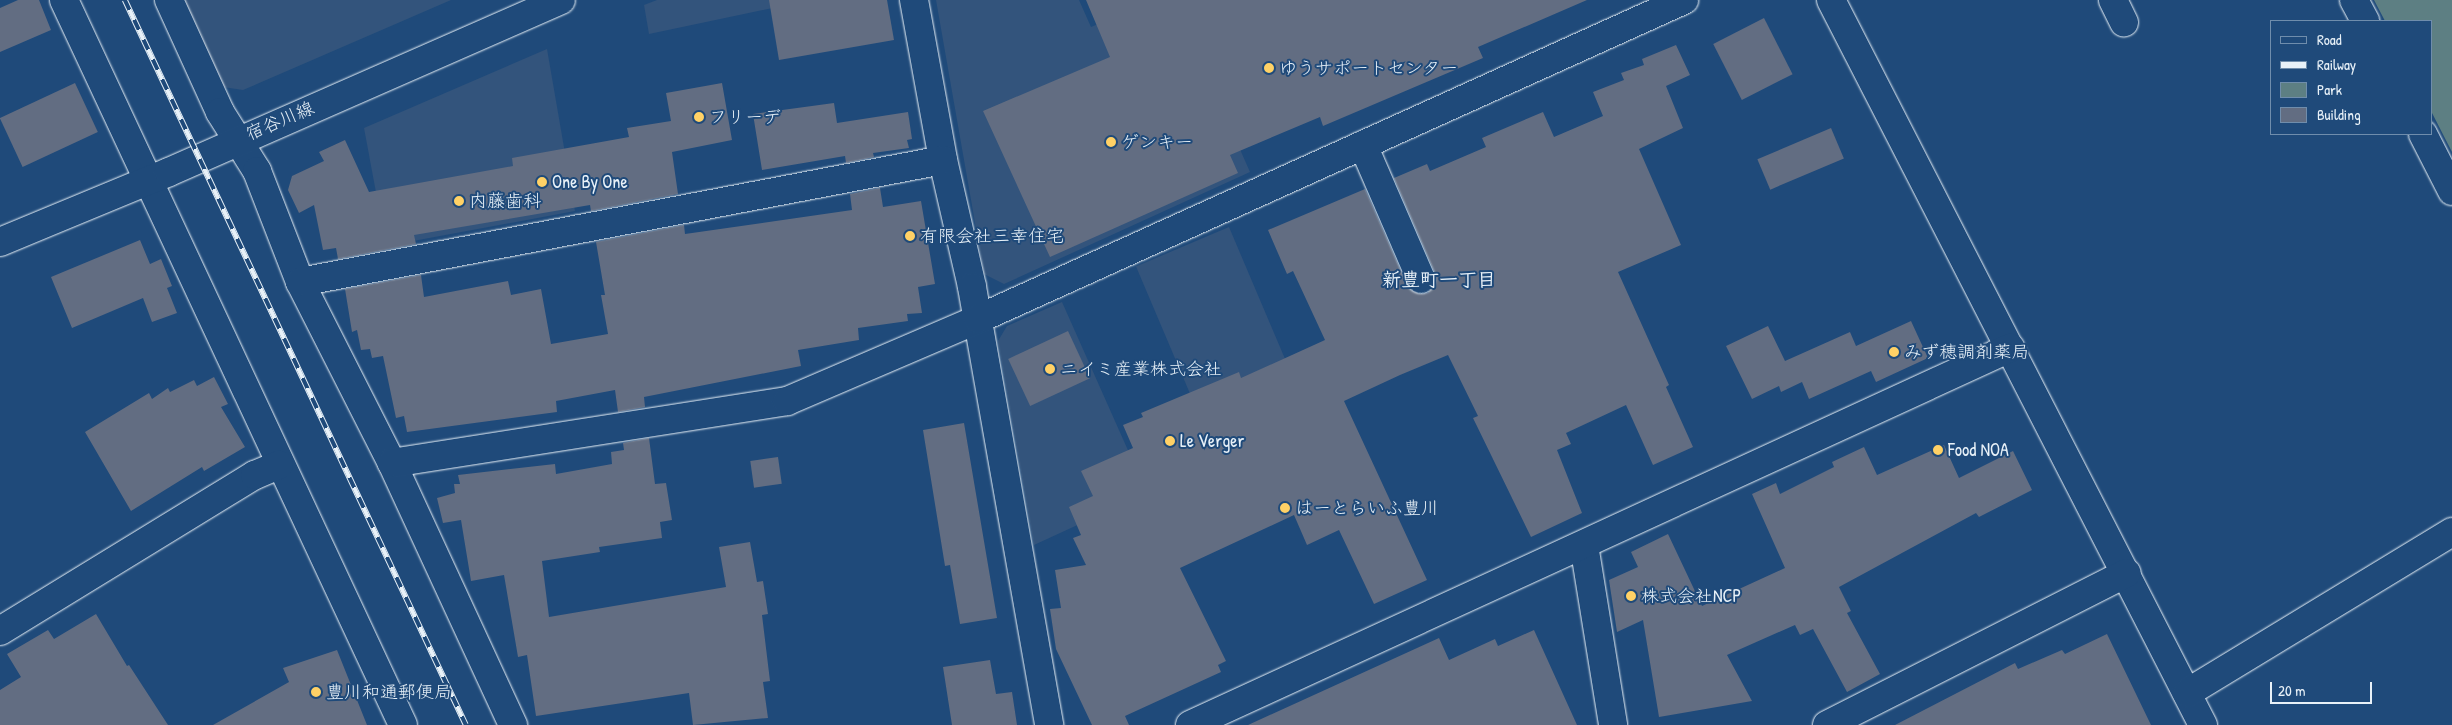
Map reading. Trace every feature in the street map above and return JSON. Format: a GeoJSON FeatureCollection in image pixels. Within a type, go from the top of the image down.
{"type":"FeatureCollection","features":[{"type":"Feature","properties":{"kind":"street"},"geometry":{"type":"LineString","coordinates":[[64,0],[149,179],[279,465],[403,725]]}},
{"type":"Feature","properties":{"kind":"street"},"geometry":{"type":"LineString","coordinates":[[169,0],[220,112],[257,171],[300,282],[392,463],[514,725]]}},
{"type":"Feature","properties":{"kind":"street","name":"宿谷川線"},"geometry":{"type":"LineString","coordinates":[[0,242],[561,0]]}},
{"type":"Feature","properties":{"kind":"street"},"geometry":{"type":"LineString","coordinates":[[914,0],[943,160],[978,319],[1049,725]]}},
{"type":"Feature","properties":{"kind":"street"},"geometry":{"type":"LineString","coordinates":[[392,463],[787,401],[978,319],[1684,0]]}},
{"type":"Feature","properties":{"kind":"street"},"geometry":{"type":"LineString","coordinates":[[1831,0],[2204,725]]}},
{"type":"Feature","properties":{"kind":"street"},"geometry":{"type":"LineString","coordinates":[[2354,0],[2364,20]]}},
{"type":"Feature","properties":{"kind":"street"},"geometry":{"type":"LineString","coordinates":[[2424,135],[2452,191]]}},
{"type":"Feature","properties":{"kind":"street"},"geometry":{"type":"LineString","coordinates":[[1362,144],[1421,279]]}},
{"type":"Feature","properties":{"kind":"street"},"geometry":{"type":"LineString","coordinates":[[300,282],[943,160]]}},
{"type":"Feature","properties":{"kind":"street"},"geometry":{"type":"LineString","coordinates":[[1190,725],[2010,348]]}},
{"type":"Feature","properties":{"kind":"street"},"geometry":{"type":"LineString","coordinates":[[0,631],[254,476],[279,465]]}},
{"type":"Feature","properties":{"kind":"street"},"geometry":{"type":"LineString","coordinates":[[2187,693],[2452,532]]}},
{"type":"Feature","properties":{"kind":"street"},"geometry":{"type":"LineString","coordinates":[[1584,545],[1612,725]]}},
{"type":"Feature","properties":{"kind":"street"},"geometry":{"type":"LineString","coordinates":[[1827,725],[2127,573]]}},
{"type":"Feature","properties":{"kind":"shaded area"},"geometry":{"type":"Polygon","coordinates":[[[184,0],[451,0],[243,90],[223,87],[184,0]]]}},
{"type":"Feature","properties":{"kind":"shaded area"},"geometry":{"type":"Polygon","coordinates":[[[657,0],[810,0],[649,34],[644,5],[657,0]]]}},
{"type":"Feature","properties":{"kind":"shaded area"},"geometry":{"type":"Polygon","coordinates":[[[936,0],[1079,0],[1091,27],[1156,0],[1174,0],[1250,172],[1004,284],[984,274],[936,0]]]}},
{"type":"Feature","properties":{"kind":"shaded area"},"geometry":{"type":"Polygon","coordinates":[[[547,49],[575,211],[386,246],[364,128],[547,49]]]}},
{"type":"Feature","properties":{"kind":"shaded area"},"geometry":{"type":"Polygon","coordinates":[[[1229,227],[1311,420],[1218,460],[1136,266],[1229,227]]]}},
{"type":"Feature","properties":{"kind":"shaded area"},"geometry":{"type":"Polygon","coordinates":[[[1062,302],[1147,493],[1034,545],[998,341],[1007,326],[1062,302]]]}},
{"type":"Feature","properties":{"kind":"green space"},"geometry":{"type":"Polygon","coordinates":[[[2374,0],[2452,0],[2452,152],[2432,113],[2432,20],[2384,20],[2374,0]]]}},
{"type":"Feature","properties":{"kind":"building"},"geometry":{"type":"Polygon","coordinates":[[[18,0],[39,0],[51,30],[0,52],[0,8],[18,0]]]}},
{"type":"Feature","properties":{"kind":"building"},"geometry":{"type":"Polygon","coordinates":[[[769,0],[887,0],[894,40],[779,60],[769,0]]]}},
{"type":"Feature","properties":{"kind":"building"},"geometry":{"type":"Polygon","coordinates":[[[1086,0],[1587,0],[1478,47],[1483,58],[1323,126],[1320,117],[1230,155],[1238,173],[1050,257],[983,111],[1110,57],[1086,0]]]}},
{"type":"Feature","properties":{"kind":"building"},"geometry":{"type":"Polygon","coordinates":[[[1764,18],[1793,74],[1742,100],[1713,44],[1764,18]]]}},
{"type":"Feature","properties":{"kind":"building"},"geometry":{"type":"Polygon","coordinates":[[[1676,45],[1690,75],[1666,86],[1683,128],[1639,149],[1681,245],[1618,272],[1669,385],[1666,387],[1693,447],[1653,465],[1626,405],[1566,433],[1571,444],[1557,450],[1582,513],[1531,537],[1473,418],[1478,416],[1448,355],[1400,375],[1344,401],[1427,580],[1374,604],[1339,530],[1307,545],[1294,515],[1180,568],[1226,661],[1218,665],[1221,672],[1125,716],[1129,725],[1092,725],[1056,649],[1050,609],[1061,608],[1055,570],[1086,565],[1073,538],[1081,535],[1069,507],[1093,496],[1081,471],[1133,448],[1123,425],[1143,417],[1141,413],[1239,372],[1241,378],[1325,340],[1293,271],[1287,274],[1268,230],[1365,189],[1407,285],[1419,294],[1428,293],[1436,281],[1435,273],[1394,178],[1427,164],[1430,171],[1486,147],[1482,138],[1543,112],[1554,137],[1603,116],[1593,92],[1624,80],[1621,73],[1644,65],[1642,59],[1676,45]]]}},
{"type":"Feature","properties":{"kind":"building"},"geometry":{"type":"Polygon","coordinates":[[[75,83],[98,132],[23,167],[0,118],[75,83]]]}},
{"type":"Feature","properties":{"kind":"building"},"geometry":{"type":"Polygon","coordinates":[[[722,83],[732,140],[672,152],[678,194],[591,211],[590,205],[414,235],[416,244],[338,259],[336,248],[323,250],[314,205],[299,213],[288,190],[292,176],[324,161],[319,152],[345,140],[369,192],[513,166],[512,158],[629,137],[627,128],[671,121],[666,93],[722,83]]]}},
{"type":"Feature","properties":{"kind":"building"},"geometry":{"type":"Polygon","coordinates":[[[834,103],[837,123],[908,112],[912,139],[907,140],[909,148],[873,153],[874,157],[846,163],[845,156],[762,170],[753,114],[834,103]]]}},
{"type":"Feature","properties":{"kind":"building"},"geometry":{"type":"Polygon","coordinates":[[[1831,128],[1844,158],[1770,190],[1757,159],[1831,128]]]}},
{"type":"Feature","properties":{"kind":"building"},"geometry":{"type":"Polygon","coordinates":[[[880,188],[883,207],[921,201],[935,284],[918,287],[922,313],[907,314],[908,321],[858,328],[859,340],[798,350],[801,366],[644,397],[645,407],[618,412],[615,390],[556,401],[557,412],[407,432],[404,416],[396,418],[383,356],[372,358],[370,349],[361,350],[357,330],[352,332],[345,289],[421,275],[424,297],[508,281],[511,295],[541,289],[551,344],[608,334],[601,295],[605,295],[596,242],[684,225],[685,234],[852,210],[850,194],[880,188]]]}},
{"type":"Feature","properties":{"kind":"building"},"geometry":{"type":"Polygon","coordinates":[[[140,240],[150,264],[161,259],[172,286],[167,288],[177,313],[152,322],[143,298],[72,328],[51,277],[140,240]]]}},
{"type":"Feature","properties":{"kind":"building"},"geometry":{"type":"Polygon","coordinates":[[[1911,321],[1928,358],[1876,382],[1871,371],[1809,399],[1802,382],[1781,392],[1779,386],[1752,399],[1726,346],[1768,326],[1785,361],[1850,332],[1856,346],[1911,321]]]}},
{"type":"Feature","properties":{"kind":"building","name":"ニイミ産業株式会社"},"geometry":{"type":"Polygon","coordinates":[[[1068,331],[1090,378],[1030,406],[1008,359],[1068,331]]]}},
{"type":"Feature","properties":{"kind":"building"},"geometry":{"type":"Polygon","coordinates":[[[214,377],[228,404],[221,407],[245,447],[204,471],[202,467],[131,511],[85,432],[149,393],[152,399],[168,388],[170,392],[194,380],[197,386],[214,377]]]}},
{"type":"Feature","properties":{"kind":"building"},"geometry":{"type":"Polygon","coordinates":[[[964,423],[997,618],[960,624],[950,565],[945,566],[923,430],[964,423]]]}},
{"type":"Feature","properties":{"kind":"building"},"geometry":{"type":"Polygon","coordinates":[[[649,438],[655,484],[666,483],[672,520],[660,522],[662,538],[599,547],[600,552],[542,561],[549,617],[726,587],[719,547],[750,542],[757,582],[763,581],[768,614],[762,615],[770,681],[763,682],[768,718],[693,725],[689,693],[536,716],[527,655],[518,657],[504,575],[471,581],[461,520],[443,523],[437,498],[455,493],[454,484],[460,484],[458,475],[555,464],[556,474],[612,464],[611,452],[624,450],[623,443],[649,438]]]}},
{"type":"Feature","properties":{"kind":"building"},"geometry":{"type":"Polygon","coordinates":[[[1944,445],[1959,478],[2013,451],[2032,490],[1979,517],[1976,513],[1839,587],[1851,611],[1847,613],[1880,674],[1847,692],[1813,629],[1800,635],[1795,625],[1727,655],[1752,701],[1659,717],[1643,620],[1617,632],[1609,580],[1638,567],[1631,552],[1668,534],[1702,606],[1785,568],[1752,494],[1776,483],[1780,494],[1834,467],[1832,462],[1864,447],[1877,475],[1944,445]]]}},
{"type":"Feature","properties":{"kind":"building"},"geometry":{"type":"Polygon","coordinates":[[[778,457],[782,484],[754,488],[750,461],[778,457]]]}},
{"type":"Feature","properties":{"kind":"building"},"geometry":{"type":"Polygon","coordinates":[[[96,614],[127,666],[129,665],[168,725],[0,725],[0,690],[21,677],[7,654],[48,630],[54,639],[96,614]]]}},
{"type":"Feature","properties":{"kind":"building"},"geometry":{"type":"Polygon","coordinates":[[[1534,630],[1577,725],[1248,725],[1439,638],[1449,660],[1495,639],[1498,646],[1534,630]]]}},
{"type":"Feature","properties":{"kind":"building"},"geometry":{"type":"Polygon","coordinates":[[[2107,634],[2151,725],[1895,725],[2015,663],[2018,669],[2062,650],[2065,654],[2107,634]]]}},
{"type":"Feature","properties":{"kind":"building"},"geometry":{"type":"Polygon","coordinates":[[[337,650],[367,725],[213,725],[289,682],[283,668],[337,650]]]}},
{"type":"Feature","properties":{"kind":"building"},"geometry":{"type":"Polygon","coordinates":[[[990,660],[996,694],[1012,692],[1017,725],[952,725],[943,667],[990,660]]]}},
{"type":"Feature","properties":{"kind":"railway"},"geometry":{"type":"LineString","coordinates":[[125,0],[466,725]]}},
{"type":"Feature","properties":{"kind":"place","name":"ゆうサポートセンター"},"geometry":{"type":"Point","coordinates":[1269,68]}},
{"type":"Feature","properties":{"kind":"place","name":"フリーデ"},"geometry":{"type":"Point","coordinates":[699,117]}},
{"type":"Feature","properties":{"kind":"place","name":"ゲンキー"},"geometry":{"type":"Point","coordinates":[1111,142]}},
{"type":"Feature","properties":{"kind":"place","name":"One By One"},"geometry":{"type":"Point","coordinates":[542,182]}},
{"type":"Feature","properties":{"kind":"place","name":"内藤歯科"},"geometry":{"type":"Point","coordinates":[459,201]}},
{"type":"Feature","properties":{"kind":"place","name":"有限会社三幸住宅"},"geometry":{"type":"Point","coordinates":[910,236]}},
{"type":"Feature","properties":{"kind":"place","name":"みず穂調剤薬局"},"geometry":{"type":"Point","coordinates":[1894,352]}},
{"type":"Feature","properties":{"kind":"place","name":"ニイミ産業株式会社"},"geometry":{"type":"Point","coordinates":[1050,369]}},
{"type":"Feature","properties":{"kind":"place","name":"Le Verger"},"geometry":{"type":"Point","coordinates":[1170,441]}},
{"type":"Feature","properties":{"kind":"place","name":"Food NOA"},"geometry":{"type":"Point","coordinates":[1938,450]}},
{"type":"Feature","properties":{"kind":"place","name":"はーとらいふ豊川"},"geometry":{"type":"Point","coordinates":[1285,508]}},
{"type":"Feature","properties":{"kind":"place","name":"株式会社NCP"},"geometry":{"type":"Point","coordinates":[1631,596]}},
{"type":"Feature","properties":{"kind":"place","name":"豊川和通郵便局"},"geometry":{"type":"Point","coordinates":[316,692]}},
{"type":"Feature","properties":{"kind":"district","name":"新豊町一丁目"},"geometry":{"type":"Point","coordinates":[1439,280]}}]}
